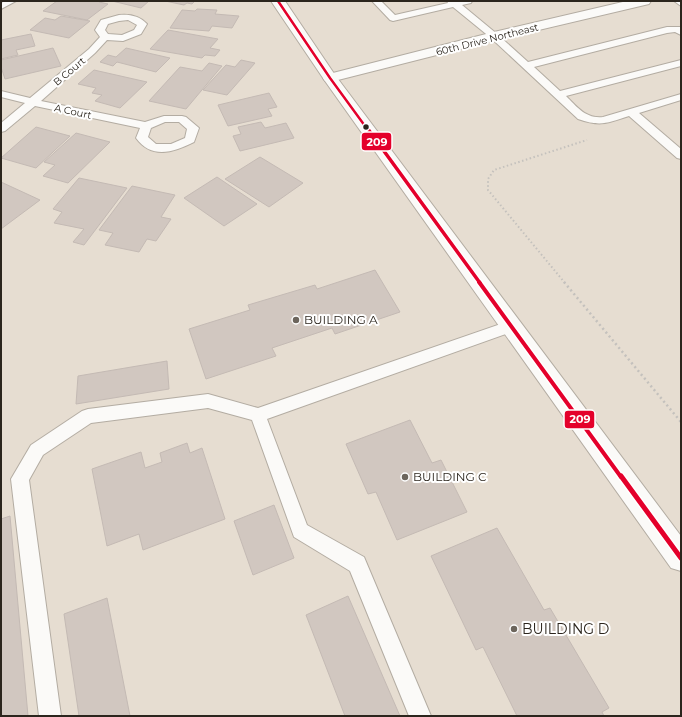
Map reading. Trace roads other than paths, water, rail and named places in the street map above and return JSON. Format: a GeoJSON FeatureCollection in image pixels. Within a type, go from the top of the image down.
{"type":"FeatureCollection","features":[{"type":"Feature","properties":{"kind":"main road"},"geometry":{"type":"LineString","coordinates":[[278,1],[330,78],[681,558]]}},
{"type":"Feature","properties":{"kind":"main road","name":"60th Drive Northeast"},"geometry":{"type":"LineString","coordinates":[[330,78],[494,36],[644,1]]}},
{"type":"Feature","properties":{"kind":"lane"},"geometry":{"type":"LineString","coordinates":[[1,6],[12,1]]}},
{"type":"Feature","properties":{"kind":"lane"},"geometry":{"type":"LineString","coordinates":[[376,1],[393,18],[453,3],[468,1]]}},
{"type":"Feature","properties":{"kind":"lane"},"geometry":{"type":"LineString","coordinates":[[453,3],[494,36],[582,117],[594,121],[604,120],[681,97]]}},
{"type":"Feature","properties":{"kind":"lane"},"geometry":{"type":"LineString","coordinates":[[526,66],[667,30],[677,29],[681,32]]}},
{"type":"Feature","properties":{"kind":"lane","name":"B Court"},"geometry":{"type":"LineString","coordinates":[[1,129],[92,51],[105,37]]}},
{"type":"Feature","properties":{"kind":"lane"},"geometry":{"type":"LineString","coordinates":[[558,95],[681,63]]}},
{"type":"Feature","properties":{"kind":"lane","name":"A Court"},"geometry":{"type":"LineString","coordinates":[[1,94],[146,126]]}},
{"type":"Feature","properties":{"kind":"lane"},"geometry":{"type":"LineString","coordinates":[[631,112],[681,155]]}},
{"type":"Feature","properties":{"kind":"lane"},"geometry":{"type":"LineString","coordinates":[[50,716],[20,479],[37,450],[88,416],[208,401],[258,415],[512,326]]}},
{"type":"Feature","properties":{"kind":"lane"},"geometry":{"type":"LineString","coordinates":[[258,415],[300,532],[357,564],[420,716]]}},
{"type":"Feature","properties":{"kind":"place","name":"BUILDING A"},"geometry":{"type":"Point","coordinates":[296,320]}},
{"type":"Feature","properties":{"kind":"place","name":"BUILDING C"},"geometry":{"type":"Point","coordinates":[405,477]}},
{"type":"Feature","properties":{"kind":"place","name":"BUILDING D"},"geometry":{"type":"Point","coordinates":[514,629]}}]}
